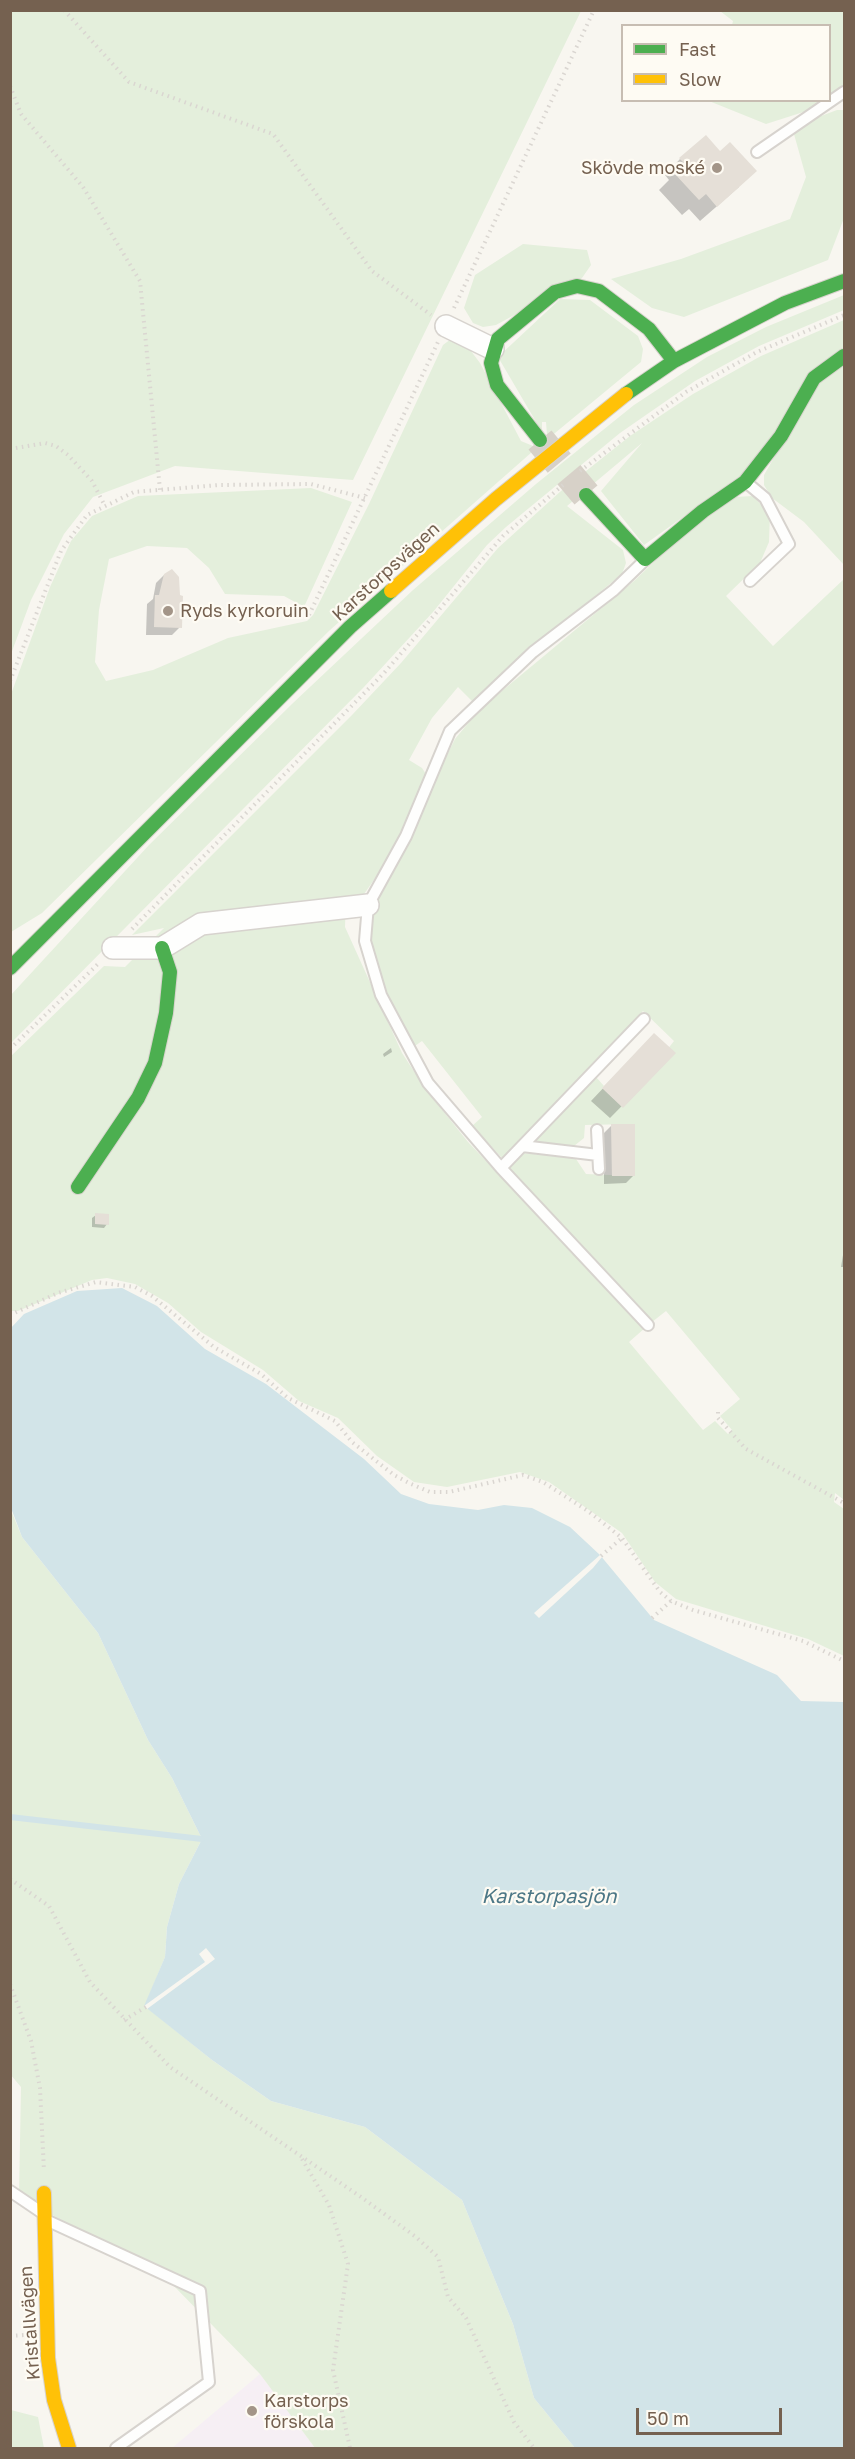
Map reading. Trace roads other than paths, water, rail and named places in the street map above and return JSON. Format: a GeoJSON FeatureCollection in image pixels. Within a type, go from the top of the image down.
{"type":"FeatureCollection","features":[{"type":"Feature","properties":{"kind":"street","name":"Karstorpsvägen"},"geometry":{"type":"LineString","coordinates":[[12,962],[350,627],[496,499],[619,400],[674,361],[785,303],[844,281]]}},
{"type":"Feature","properties":{"kind":"street"},"geometry":{"type":"LineString","coordinates":[[540,440],[497,385],[490,363],[493,349],[506,331],[542,300],[555,292],[577,286],[599,291],[649,329],[674,361]]}},
{"type":"Feature","properties":{"kind":"street"},"geometry":{"type":"LineString","coordinates":[[446,326],[493,349]]}},
{"type":"Feature","properties":{"kind":"street"},"geometry":{"type":"LineString","coordinates":[[586,495],[645,559],[703,511],[745,482],[781,436],[814,378],[844,356]]}},
{"type":"Feature","properties":{"kind":"street"},"geometry":{"type":"LineString","coordinates":[[113,948],[162,948],[201,924],[368,905]]}},
{"type":"Feature","properties":{"kind":"street"},"geometry":{"type":"LineString","coordinates":[[78,1187],[138,1098],[154,1063],[166,1012],[170,972],[162,948]]}},
{"type":"Feature","properties":{"kind":"street","name":"Kristallvägen"},"geometry":{"type":"LineString","coordinates":[[44,2193],[48,2358],[54,2400],[69,2448]]}},
{"type":"Feature","properties":{"kind":"lane"},"geometry":{"type":"LineString","coordinates":[[831,101],[844,92]]}},
{"type":"Feature","properties":{"kind":"lane"},"geometry":{"type":"LineString","coordinates":[[757,152],[830,102]]}},
{"type":"Feature","properties":{"kind":"lane"},"geometry":{"type":"LineString","coordinates":[[745,482],[765,498],[789,544],[750,581]]}},
{"type":"Feature","properties":{"kind":"lane"},"geometry":{"type":"LineString","coordinates":[[645,559],[614,590],[533,652],[457,722],[445,740],[406,836],[368,905],[365,942],[378,987],[394,1022],[428,1083],[501,1168],[648,1325]]}},
{"type":"Feature","properties":{"kind":"lane"},"geometry":{"type":"LineString","coordinates":[[501,1168],[644,1019]]}},
{"type":"Feature","properties":{"kind":"lane"},"geometry":{"type":"LineString","coordinates":[[597,1130],[599,1169]]}},
{"type":"Feature","properties":{"kind":"lane"},"geometry":{"type":"LineString","coordinates":[[522,1146],[598,1155]]}},
{"type":"Feature","properties":{"kind":"lane"},"geometry":{"type":"LineString","coordinates":[[10,2191],[44,2216],[200,2291],[209,2382],[116,2448]]}},
{"type":"Feature","properties":{"kind":"water","name":"Karstorpasjön"},"geometry":{"type":"Polygon","coordinates":[[[122,1288],[157,1306],[205,1349],[266,1384],[364,1459],[401,1494],[429,1504],[478,1510],[504,1505],[532,1508],[570,1527],[600,1555],[654,1620],[777,1675],[801,1701],[844,1702],[844,2448],[575,2448],[534,2398],[513,2324],[462,2200],[365,2127],[271,2101],[212,2060],[144,2006],[165,1957],[167,1927],[179,1884],[202,1839],[172,1778],[148,1740],[98,1633],[22,1537],[11,1508],[10,1329],[24,1314],[77,1291],[122,1288]]]}},
{"type":"Feature","properties":{"kind":"waterway"},"geometry":{"type":"LineString","coordinates":[[10,1817],[202,1839]]}},
{"type":"Feature","properties":{"kind":"tunnel"},"geometry":{"type":"LineString","coordinates":[[540,440],[586,495]]}},
{"type":"Feature","properties":{"kind":"place","name":"Skövde moské"},"geometry":{"type":"Point","coordinates":[717,168]}},
{"type":"Feature","properties":{"kind":"place","name":"Ryds kyrkoruin"},"geometry":{"type":"Point","coordinates":[168,611]}},
{"type":"Feature","properties":{"kind":"place","name":"Karstorps förskola"},"geometry":{"type":"Point","coordinates":[252,2411]}}]}
